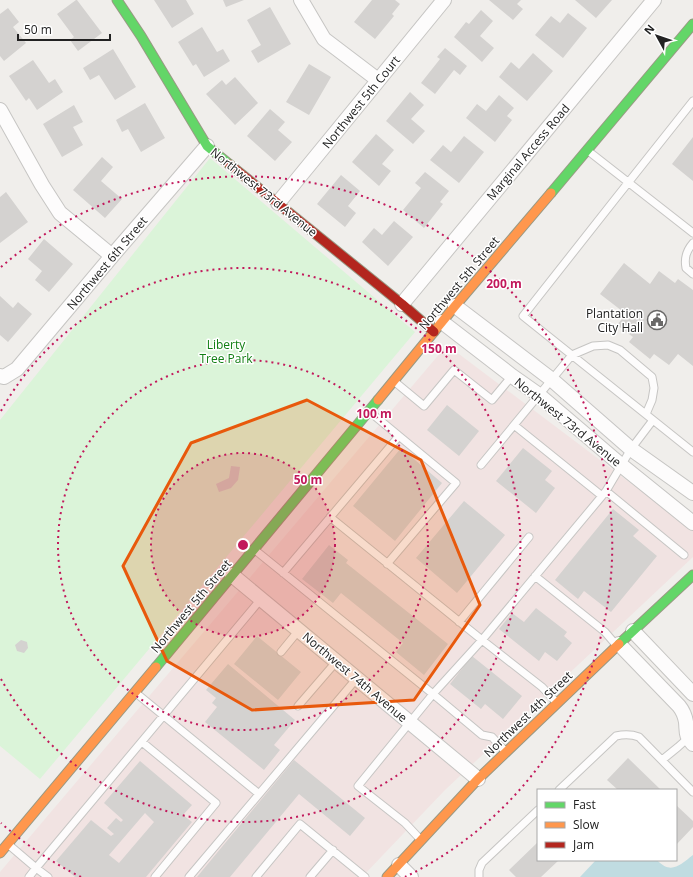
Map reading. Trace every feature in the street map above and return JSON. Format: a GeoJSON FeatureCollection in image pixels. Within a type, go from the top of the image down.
{"type":"FeatureCollection","features":[{"type":"Feature","properties":{"kind":"street","name":"Northwest 73rd Avenue"},"geometry":{"type":"LineString","coordinates":[[117,0],[142,36],[206,146],[402,304],[539,395],[621,465],[693,523]]}},
{"type":"Feature","properties":{"kind":"street"},"geometry":{"type":"LineString","coordinates":[[301,0],[324,39],[378,80]]}},
{"type":"Feature","properties":{"kind":"street","name":"Northwest 5th Court"},"geometry":{"type":"LineString","coordinates":[[278,203],[444,0]]}},
{"type":"Feature","properties":{"kind":"street","name":"Marginal Access Road"},"geometry":{"type":"LineString","coordinates":[[402,304],[654,0]]}},
{"type":"Feature","properties":{"kind":"street","name":"Northwest 5th Street"},"geometry":{"type":"LineString","coordinates":[[0,853],[455,306],[693,24]]}},
{"type":"Feature","properties":{"kind":"street"},"geometry":{"type":"LineString","coordinates":[[0,110],[42,185],[60,213],[112,256]]}},
{"type":"Feature","properties":{"kind":"street","name":"Northwest 6th Street"},"geometry":{"type":"LineString","coordinates":[[2,377],[17,369],[206,146]]}},
{"type":"Feature","properties":{"kind":"street","name":"Northwest 73rd Avenue"},"geometry":{"type":"LineString","coordinates":[[455,306],[552,380],[631,449],[693,493]]}},
{"type":"Feature","properties":{"kind":"street","name":"Northwest 74th Avenue"},"geometry":{"type":"LineString","coordinates":[[232,575],[478,779]]}},
{"type":"Feature","properties":{"kind":"street","name":"Northwest 4th Street"},"geometry":{"type":"LineString","coordinates":[[387,877],[478,779],[693,575]]}},
{"type":"Feature","properties":{"kind":"street"},"geometry":{"type":"LineString","coordinates":[[633,631],[693,694]]}},
{"type":"Feature","properties":{"kind":"street"},"geometry":{"type":"LineString","coordinates":[[618,645],[679,706],[684,714],[686,731],[690,741]]}},
{"type":"Feature","properties":{"kind":"street"},"geometry":{"type":"LineString","coordinates":[[399,865],[411,877]]}},
{"type":"Feature","properties":{"kind":"lane"},"geometry":{"type":"LineString","coordinates":[[693,101],[524,316],[693,452]]}},
{"type":"Feature","properties":{"kind":"lane"},"geometry":{"type":"LineString","coordinates":[[587,150],[693,233]]}},
{"type":"Feature","properties":{"kind":"lane"},"geometry":{"type":"LineString","coordinates":[[693,243],[688,249],[685,260],[686,268],[693,274]]}},
{"type":"Feature","properties":{"kind":"lane"},"geometry":{"type":"LineString","coordinates":[[481,465],[572,355],[593,346],[608,345],[620,350],[652,376],[654,388],[652,400],[646,414]]}},
{"type":"Feature","properties":{"kind":"lane"},"geometry":{"type":"LineString","coordinates":[[394,381],[424,406],[454,370],[492,400],[512,376]]}},
{"type":"Feature","properties":{"kind":"lane"},"geometry":{"type":"LineString","coordinates":[[369,411],[456,483],[387,564]]}},
{"type":"Feature","properties":{"kind":"lane"},"geometry":{"type":"LineString","coordinates":[[422,840],[405,823],[358,786],[409,722],[482,640],[604,494],[631,449],[653,420]]}},
{"type":"Feature","properties":{"kind":"lane"},"geometry":{"type":"LineString","coordinates":[[514,425],[684,555]]}},
{"type":"Feature","properties":{"kind":"lane"},"geometry":{"type":"LineString","coordinates":[[283,573],[399,436]]}},
{"type":"Feature","properties":{"kind":"lane"},"geometry":{"type":"LineString","coordinates":[[330,517],[459,622],[542,687],[557,703]]}},
{"type":"Feature","properties":{"kind":"lane"},"geometry":{"type":"LineString","coordinates":[[459,622],[529,537]]}},
{"type":"Feature","properties":{"kind":"lane"},"geometry":{"type":"LineString","coordinates":[[254,549],[482,735],[492,737],[506,752]]}},
{"type":"Feature","properties":{"kind":"lane"},"geometry":{"type":"LineString","coordinates":[[535,576],[605,632],[618,645]]}},
{"type":"Feature","properties":{"kind":"lane"},"geometry":{"type":"LineString","coordinates":[[29,877],[262,599]]}},
{"type":"Feature","properties":{"kind":"lane"},"geometry":{"type":"LineString","coordinates":[[281,652],[299,630]]}},
{"type":"Feature","properties":{"kind":"lane"},"geometry":{"type":"LineString","coordinates":[[298,706],[336,662]]}},
{"type":"Feature","properties":{"kind":"lane"},"geometry":{"type":"LineString","coordinates":[[189,877],[357,678]]}},
{"type":"Feature","properties":{"kind":"lane"},"geometry":{"type":"LineString","coordinates":[[135,692],[259,794]]}},
{"type":"Feature","properties":{"kind":"lane"},"geometry":{"type":"LineString","coordinates":[[560,789],[616,736],[624,734],[639,737],[693,792]]}},
{"type":"Feature","properties":{"kind":"lane"},"geometry":{"type":"LineString","coordinates":[[662,760],[678,747],[690,741]]}},
{"type":"Feature","properties":{"kind":"lane"},"geometry":{"type":"LineString","coordinates":[[142,742],[216,803],[155,877]]}},
{"type":"Feature","properties":{"kind":"lane"},"geometry":{"type":"LineString","coordinates":[[479,877],[479,870],[482,863],[537,811]]}},
{"type":"Feature","properties":{"kind":"lane"},"geometry":{"type":"LineString","coordinates":[[256,877],[300,824],[364,877]]}},
{"type":"Feature","properties":{"kind":"lane"},"geometry":{"type":"LineString","coordinates":[[8,844],[48,877]]}},
{"type":"Feature","properties":{"kind":"lane"},"geometry":{"type":"LineString","coordinates":[[310,877],[333,850]]}},
{"type":"Feature","properties":{"kind":"highlighted area"},"geometry":{"type":"Polygon","coordinates":[[[307,400],[421,460],[480,605],[414,700],[252,710],[167,661],[123,566],[191,443],[307,400]]]}},
{"type":"Feature","properties":{"kind":"shaded area"},"geometry":{"type":"Polygon","coordinates":[[[447,345],[693,530],[693,557],[445,790],[362,877],[0,877],[0,872],[447,345]]]}},
{"type":"Feature","properties":{"kind":"green space","name":"Liberty Tree Park"},"geometry":{"type":"Polygon","coordinates":[[[210,158],[415,332],[40,779],[0,746],[0,420],[210,158]]]}},
{"type":"Feature","properties":{"kind":"water"},"geometry":{"type":"Polygon","coordinates":[[[693,855],[693,877],[580,877],[595,861],[658,861],[662,865],[671,868],[680,865],[693,855]]]}},
{"type":"Feature","properties":{"kind":"building"},"geometry":{"type":"Polygon","coordinates":[[[76,0],[102,33],[78,51],[70,40],[74,37],[57,14],[76,0]]]}},
{"type":"Feature","properties":{"kind":"building"},"geometry":{"type":"Polygon","coordinates":[[[154,0],[186,0],[194,14],[172,28],[154,0]]]}},
{"type":"Feature","properties":{"kind":"building"},"geometry":{"type":"Polygon","coordinates":[[[223,0],[244,0],[226,7],[223,0]]]}},
{"type":"Feature","properties":{"kind":"building"},"geometry":{"type":"Polygon","coordinates":[[[372,0],[395,0],[400,4],[392,14],[394,16],[375,39],[354,22],[372,0]]]}},
{"type":"Feature","properties":{"kind":"building"},"geometry":{"type":"Polygon","coordinates":[[[489,0],[521,0],[517,4],[523,9],[513,20],[489,0]]]}},
{"type":"Feature","properties":{"kind":"building"},"geometry":{"type":"Polygon","coordinates":[[[575,0],[612,0],[596,18],[575,0]]]}},
{"type":"Feature","properties":{"kind":"building"},"geometry":{"type":"Polygon","coordinates":[[[270,7],[291,44],[258,63],[251,51],[261,45],[247,20],[270,7]]]}},
{"type":"Feature","properties":{"kind":"building"},"geometry":{"type":"Polygon","coordinates":[[[8,8],[19,22],[13,27],[26,43],[4,61],[0,56],[0,14],[8,8]]]}},
{"type":"Feature","properties":{"kind":"building"},"geometry":{"type":"Polygon","coordinates":[[[481,10],[493,21],[480,36],[494,48],[482,62],[454,37],[466,22],[469,24],[481,10]]]}},
{"type":"Feature","properties":{"kind":"building"},"geometry":{"type":"Polygon","coordinates":[[[568,13],[587,28],[563,58],[535,35],[551,16],[560,23],[568,13]]]}},
{"type":"Feature","properties":{"kind":"building"},"geometry":{"type":"Polygon","coordinates":[[[202,27],[217,52],[223,49],[230,61],[204,77],[196,64],[193,66],[178,42],[202,27]]]}},
{"type":"Feature","properties":{"kind":"building"},"geometry":{"type":"Polygon","coordinates":[[[445,48],[467,66],[460,75],[454,70],[435,94],[421,83],[440,59],[437,57],[445,48]]]}},
{"type":"Feature","properties":{"kind":"building"},"geometry":{"type":"Polygon","coordinates":[[[113,49],[136,87],[115,100],[99,75],[90,80],[83,68],[113,49]]]}},
{"type":"Feature","properties":{"kind":"building"},"geometry":{"type":"Polygon","coordinates":[[[533,53],[553,71],[527,101],[499,77],[511,62],[519,69],[533,53]]]}},
{"type":"Feature","properties":{"kind":"building"},"geometry":{"type":"Polygon","coordinates":[[[33,60],[49,83],[55,79],[63,92],[37,110],[29,98],[26,101],[9,76],[33,60]]]}},
{"type":"Feature","properties":{"kind":"building"},"geometry":{"type":"Polygon","coordinates":[[[309,64],[331,77],[309,115],[286,102],[309,64]]]}},
{"type":"Feature","properties":{"kind":"building"},"geometry":{"type":"Polygon","coordinates":[[[235,77],[258,103],[235,125],[206,94],[222,80],[226,85],[235,77]]]}},
{"type":"Feature","properties":{"kind":"building"},"geometry":{"type":"Polygon","coordinates":[[[410,92],[424,105],[411,119],[425,131],[413,144],[386,121],[410,92]]]}},
{"type":"Feature","properties":{"kind":"building"},"geometry":{"type":"Polygon","coordinates":[[[499,95],[514,108],[507,116],[512,120],[495,142],[466,118],[477,104],[486,111],[499,95]]]}},
{"type":"Feature","properties":{"kind":"building"},"geometry":{"type":"Polygon","coordinates":[[[145,103],[165,138],[141,152],[128,129],[122,132],[116,120],[145,103]]]}},
{"type":"Feature","properties":{"kind":"building"},"geometry":{"type":"Polygon","coordinates":[[[74,105],[83,122],[73,127],[83,145],[62,157],[43,124],[74,105]]]}},
{"type":"Feature","properties":{"kind":"building"},"geometry":{"type":"Polygon","coordinates":[[[270,109],[285,122],[278,130],[292,142],[275,161],[247,136],[270,109]]]}},
{"type":"Feature","properties":{"kind":"building"},"geometry":{"type":"Polygon","coordinates":[[[376,134],[394,150],[382,164],[391,171],[379,186],[352,162],[376,134]]]}},
{"type":"Feature","properties":{"kind":"building"},"geometry":{"type":"Polygon","coordinates":[[[464,136],[484,152],[459,183],[430,160],[443,145],[451,152],[464,136]]]}},
{"type":"Feature","properties":{"kind":"building"},"geometry":{"type":"Polygon","coordinates":[[[693,137],[693,181],[672,164],[693,137]]]}},
{"type":"Feature","properties":{"kind":"building"},"geometry":{"type":"Polygon","coordinates":[[[102,157],[113,167],[101,181],[122,199],[105,218],[73,190],[102,157]]]}},
{"type":"Feature","properties":{"kind":"building"},"geometry":{"type":"Polygon","coordinates":[[[425,172],[449,191],[440,202],[443,204],[424,228],[403,210],[421,188],[415,183],[425,172]]]}},
{"type":"Feature","properties":{"kind":"building"},"geometry":{"type":"Polygon","coordinates":[[[341,175],[360,191],[348,206],[356,213],[345,227],[317,204],[341,175]]]}},
{"type":"Feature","properties":{"kind":"building"},"geometry":{"type":"Polygon","coordinates":[[[6,192],[28,222],[0,243],[0,197],[6,192]]]}},
{"type":"Feature","properties":{"kind":"building"},"geometry":{"type":"Polygon","coordinates":[[[394,221],[413,237],[388,266],[362,242],[374,228],[382,235],[394,221]]]}},
{"type":"Feature","properties":{"kind":"building"},"geometry":{"type":"Polygon","coordinates":[[[44,239],[73,264],[49,292],[35,280],[42,271],[28,259],[44,239]]]}},
{"type":"Feature","properties":{"kind":"building","name":"Plantation City Hall"},"geometry":{"type":"Polygon","coordinates":[[[624,263],[650,284],[659,271],[675,283],[678,279],[693,290],[693,366],[678,354],[669,365],[654,354],[650,359],[629,342],[633,337],[617,325],[626,314],[600,294],[624,263]]]}},
{"type":"Feature","properties":{"kind":"building"},"geometry":{"type":"Polygon","coordinates":[[[0,296],[13,308],[18,302],[32,314],[8,342],[0,335],[0,296]]]}},
{"type":"Feature","properties":{"kind":"building"},"geometry":{"type":"Polygon","coordinates":[[[447,405],[479,431],[459,456],[427,430],[447,405]]]}},
{"type":"Feature","properties":{"kind":"building"},"geometry":{"type":"Polygon","coordinates":[[[401,448],[442,483],[395,541],[353,506],[401,448]]]}},
{"type":"Feature","properties":{"kind":"building"},"geometry":{"type":"Polygon","coordinates":[[[523,448],[552,471],[545,480],[555,488],[536,513],[496,481],[523,448]]]}},
{"type":"Feature","properties":{"kind":"building"},"geometry":{"type":"Polygon","coordinates":[[[231,466],[240,467],[238,480],[231,488],[219,492],[216,484],[229,478],[231,466]]]}},
{"type":"Feature","properties":{"kind":"building"},"geometry":{"type":"Polygon","coordinates":[[[464,501],[505,535],[457,593],[416,558],[464,501]]]}},
{"type":"Feature","properties":{"kind":"building"},"geometry":{"type":"Polygon","coordinates":[[[613,509],[639,530],[633,536],[657,556],[611,612],[584,591],[578,599],[555,580],[613,509]]]}},
{"type":"Feature","properties":{"kind":"building"},"geometry":{"type":"Polygon","coordinates":[[[329,545],[348,560],[346,563],[448,644],[424,675],[396,652],[403,643],[341,593],[333,603],[302,579],[329,545]]]}},
{"type":"Feature","properties":{"kind":"building"},"geometry":{"type":"Polygon","coordinates":[[[536,608],[567,632],[564,636],[572,643],[557,661],[545,652],[539,661],[499,629],[512,613],[524,622],[536,608]]]}},
{"type":"Feature","properties":{"kind":"building"},"geometry":{"type":"Polygon","coordinates":[[[257,636],[301,672],[278,700],[234,664],[257,636]]]}},
{"type":"Feature","properties":{"kind":"building"},"geometry":{"type":"Polygon","coordinates":[[[21,640],[27,642],[28,648],[24,653],[17,651],[15,645],[21,640]]]}},
{"type":"Feature","properties":{"kind":"building"},"geometry":{"type":"Polygon","coordinates":[[[472,656],[522,696],[503,719],[485,704],[481,709],[450,684],[472,656]]]}},
{"type":"Feature","properties":{"kind":"building"},"geometry":{"type":"Polygon","coordinates":[[[228,664],[295,720],[274,745],[280,750],[264,770],[205,722],[217,707],[212,703],[216,698],[206,690],[228,664]]]}},
{"type":"Feature","properties":{"kind":"building"},"geometry":{"type":"Polygon","coordinates":[[[628,758],[660,789],[617,789],[607,780],[628,758]]]}},
{"type":"Feature","properties":{"kind":"building"},"geometry":{"type":"Polygon","coordinates":[[[294,760],[365,818],[350,836],[299,794],[230,877],[197,877],[294,760]]]}},
{"type":"Feature","properties":{"kind":"building"},"geometry":{"type":"Polygon","coordinates":[[[140,761],[192,805],[183,815],[192,822],[146,877],[75,877],[56,861],[91,820],[111,836],[114,834],[107,828],[116,818],[121,822],[123,820],[104,803],[140,761]],[[145,813],[109,855],[119,863],[154,822],[145,813]]]}},
{"type":"Feature","properties":{"kind":"building"},"geometry":{"type":"Polygon","coordinates":[[[677,806],[693,821],[693,827],[677,844],[677,806]]]}},
{"type":"Feature","properties":{"kind":"building"},"geometry":{"type":"Polygon","coordinates":[[[537,843],[537,861],[558,861],[541,877],[516,877],[509,870],[537,843]]]}},
{"type":"Feature","properties":{"kind":"traffic: fast"},"geometry":{"type":"LineString","coordinates":[[117,0],[141,36],[207,146],[229,164]]}},
{"type":"Feature","properties":{"kind":"traffic: fast"},"geometry":{"type":"LineString","coordinates":[[551,193],[693,24]]}},
{"type":"Feature","properties":{"kind":"traffic: fast"},"geometry":{"type":"LineString","coordinates":[[156,667],[378,400]]}},
{"type":"Feature","properties":{"kind":"traffic: fast"},"geometry":{"type":"LineString","coordinates":[[619,644],[693,575]]}},
{"type":"Feature","properties":{"kind":"traffic: slow"},"geometry":{"type":"LineString","coordinates":[[378,400],[551,193]]}},
{"type":"Feature","properties":{"kind":"traffic: slow"},"geometry":{"type":"LineString","coordinates":[[387,877],[478,779],[619,644]]}},
{"type":"Feature","properties":{"kind":"traffic: slow"},"geometry":{"type":"LineString","coordinates":[[0,853],[156,667]]}},
{"type":"Feature","properties":{"kind":"traffic: jam"},"geometry":{"type":"LineString","coordinates":[[229,164],[402,304],[434,332]]}},
{"type":"Feature","properties":{"kind":"place","name":"Plantation City Hall"},"geometry":{"type":"Point","coordinates":[657,320]}}]}
